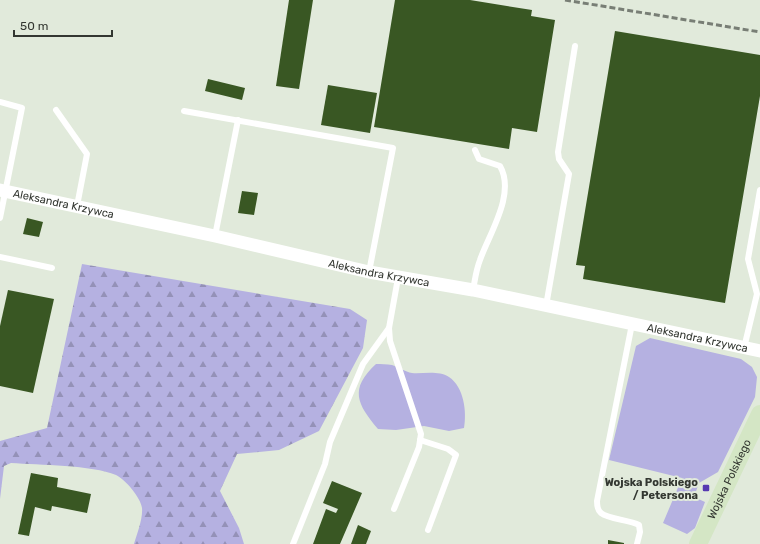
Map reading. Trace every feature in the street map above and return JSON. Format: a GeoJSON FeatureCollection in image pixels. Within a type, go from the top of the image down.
{"type":"FeatureCollection","features":[{"type":"Feature","properties":{"kind":"street","name":"Aleksandra Krzywca"},"geometry":{"type":"LineString","coordinates":[[3,191],[215,236],[369,272],[473,290],[760,352]]}},
{"type":"Feature","properties":{"kind":"street","name":"Wojska Polskiego"},"geometry":{"type":"LineString","coordinates":[[698,544],[760,414]]}},
{"type":"Feature","properties":{"kind":"lane"},"geometry":{"type":"LineString","coordinates":[[546,306],[568,174],[560,160],[558,152],[575,46]]}},
{"type":"Feature","properties":{"kind":"lane"},"geometry":{"type":"LineString","coordinates":[[0,102],[22,108],[3,191],[0,218]]}},
{"type":"Feature","properties":{"kind":"lane"},"geometry":{"type":"LineString","coordinates":[[56,110],[87,154],[78,206]]}},
{"type":"Feature","properties":{"kind":"lane"},"geometry":{"type":"LineString","coordinates":[[184,111],[393,148],[369,272]]}},
{"type":"Feature","properties":{"kind":"lane"},"geometry":{"type":"LineString","coordinates":[[215,236],[238,120]]}},
{"type":"Feature","properties":{"kind":"lane"},"geometry":{"type":"LineString","coordinates":[[473,290],[480,260],[500,216],[504,179],[500,166],[479,159],[475,150]]}},
{"type":"Feature","properties":{"kind":"lane"},"geometry":{"type":"LineString","coordinates":[[744,348],[759,293],[748,259],[760,190]]}},
{"type":"Feature","properties":{"kind":"lane"},"geometry":{"type":"LineString","coordinates":[[0,257],[52,268]]}},
{"type":"Feature","properties":{"kind":"lane"},"geometry":{"type":"LineString","coordinates":[[394,509],[419,447],[421,434],[416,416],[394,357],[390,341],[389,328],[398,278]]}},
{"type":"Feature","properties":{"kind":"lane"},"geometry":{"type":"LineString","coordinates":[[632,324],[597,501],[598,509],[602,514],[631,521],[639,525],[640,532],[637,544]]}},
{"type":"Feature","properties":{"kind":"lane"},"geometry":{"type":"LineString","coordinates":[[293,544],[324,464],[330,442],[363,364],[389,328]]}},
{"type":"Feature","properties":{"kind":"lane"},"geometry":{"type":"LineString","coordinates":[[420,440],[448,450],[456,455],[428,530]]}},
{"type":"Feature","properties":{"kind":"green space"},"geometry":{"type":"Polygon","coordinates":[[[82,264],[350,309],[367,320],[363,348],[319,431],[279,450],[237,454],[220,491],[239,528],[244,544],[134,544],[142,517],[142,508],[139,499],[132,489],[120,477],[93,469],[11,463],[4,466],[0,499],[0,441],[47,428],[82,264]]]}},
{"type":"Feature","properties":{"kind":"green space"},"geometry":{"type":"Polygon","coordinates":[[[650,338],[741,359],[752,367],[757,377],[755,397],[718,472],[699,483],[694,497],[705,502],[695,528],[687,534],[663,523],[682,478],[609,460],[636,346],[650,338]]]}},
{"type":"Feature","properties":{"kind":"green space"},"geometry":{"type":"Polygon","coordinates":[[[376,364],[392,365],[412,373],[435,373],[449,377],[454,381],[461,393],[465,407],[464,428],[449,431],[424,426],[396,430],[378,429],[365,412],[359,396],[359,389],[362,381],[367,373],[376,364]]]}},
{"type":"Feature","properties":{"kind":"building"},"geometry":{"type":"Polygon","coordinates":[[[289,0],[313,0],[299,89],[276,86],[289,0]]]}},
{"type":"Feature","properties":{"kind":"building"},"geometry":{"type":"Polygon","coordinates":[[[395,0],[470,0],[532,10],[531,16],[555,20],[537,132],[512,128],[509,149],[374,127],[395,0]]]}},
{"type":"Feature","properties":{"kind":"building"},"geometry":{"type":"Polygon","coordinates":[[[615,31],[760,55],[760,96],[725,303],[583,279],[585,266],[576,265],[615,31]]]}},
{"type":"Feature","properties":{"kind":"building"},"geometry":{"type":"Polygon","coordinates":[[[208,79],[245,88],[242,100],[205,91],[208,79]]]}},
{"type":"Feature","properties":{"kind":"building"},"geometry":{"type":"Polygon","coordinates":[[[328,85],[377,93],[370,133],[321,125],[328,85]]]}},
{"type":"Feature","properties":{"kind":"building"},"geometry":{"type":"Polygon","coordinates":[[[242,191],[258,193],[254,215],[238,213],[242,191]]]}},
{"type":"Feature","properties":{"kind":"building"},"geometry":{"type":"Polygon","coordinates":[[[27,218],[43,222],[39,237],[23,234],[27,218]]]}},
{"type":"Feature","properties":{"kind":"building"},"geometry":{"type":"Polygon","coordinates":[[[8,290],[54,299],[33,393],[0,386],[0,326],[8,290]]]}},
{"type":"Feature","properties":{"kind":"building"},"geometry":{"type":"Polygon","coordinates":[[[31,473],[58,478],[57,487],[91,494],[87,513],[52,506],[51,511],[35,507],[29,536],[18,534],[31,473]]]}},
{"type":"Feature","properties":{"kind":"building"},"geometry":{"type":"Polygon","coordinates":[[[332,481],[362,493],[340,544],[313,544],[326,509],[336,513],[338,509],[323,503],[332,481]]]}},
{"type":"Feature","properties":{"kind":"building"},"geometry":{"type":"Polygon","coordinates":[[[358,525],[371,531],[366,544],[351,544],[358,525]]]}},
{"type":"Feature","properties":{"kind":"building"},"geometry":{"type":"Polygon","coordinates":[[[608,540],[624,543],[624,544],[608,544],[608,540]]]}},
{"type":"Feature","properties":{"kind":"railway"},"geometry":{"type":"LineString","coordinates":[[565,0],[760,32]]}},
{"type":"Feature","properties":{"kind":"place","name":"Wojska Polskiego / Petersona"},"geometry":{"type":"Point","coordinates":[706,488]}}]}
